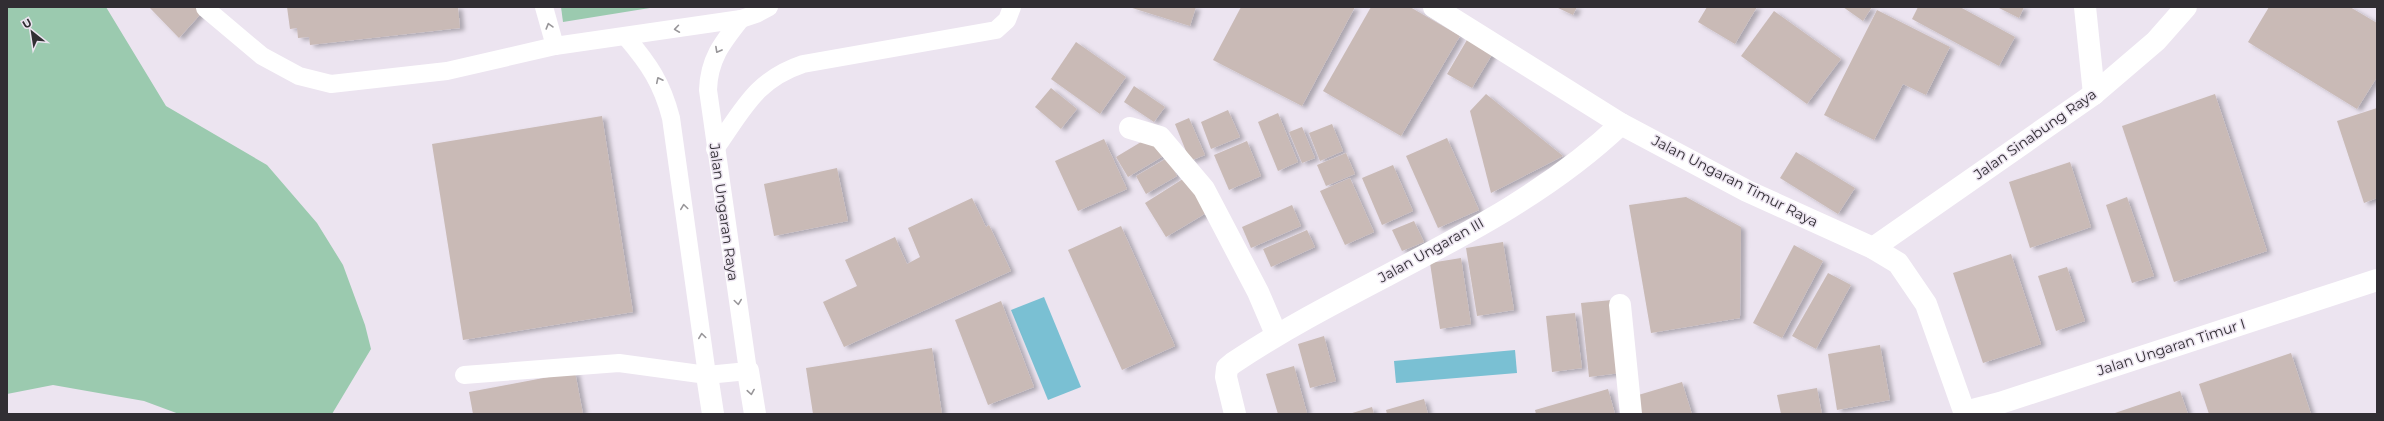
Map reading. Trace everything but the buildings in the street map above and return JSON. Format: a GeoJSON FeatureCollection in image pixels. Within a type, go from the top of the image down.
{"type":"FeatureCollection","features":[{"type":"Feature","properties":{"kind":"street","name":"Jalan Ungaran Timur Raya"},"geometry":{"type":"LineString","coordinates":[[1434,7],[1621,124],[1747,191],[1872,248],[1898,263],[1926,304],[1965,413]]}},
{"type":"Feature","properties":{"kind":"street"},"geometry":{"type":"LineString","coordinates":[[2085,7],[2094,94]]}},
{"type":"Feature","properties":{"kind":"street","name":"Jalan Sinabung Raya"},"geometry":{"type":"LineString","coordinates":[[1872,248],[2094,94],[2156,41],[2186,7]]}},
{"type":"Feature","properties":{"kind":"street","name":"Jalan Ungaran III"},"geometry":{"type":"LineString","coordinates":[[1235,414],[1226,377],[1227,368],[1233,363],[1276,334],[1460,235],[1541,187],[1594,149],[1621,124]]}},
{"type":"Feature","properties":{"kind":"street"},"geometry":{"type":"LineString","coordinates":[[1130,128],[1160,137],[1204,189],[1258,292],[1276,334]]}},
{"type":"Feature","properties":{"kind":"street","name":"Jalan Ungaran Timur I"},"geometry":{"type":"LineString","coordinates":[[1965,413],[2000,404],[2377,280]]}},
{"type":"Feature","properties":{"kind":"street"},"geometry":{"type":"LineString","coordinates":[[1620,305],[1631,414]]}},
{"type":"Feature","properties":{"kind":"street","name":"Jalan Ungaran Raya"},"geometry":{"type":"LineString","coordinates":[[748,371],[755,414]]}},
{"type":"Feature","properties":{"kind":"street"},"geometry":{"type":"LineString","coordinates":[[707,375],[713,414]]}},
{"type":"Feature","properties":{"kind":"lane"},"geometry":{"type":"LineString","coordinates":[[544,7],[555,46]]}},
{"type":"Feature","properties":{"kind":"lane"},"geometry":{"type":"LineString","coordinates":[[205,8],[262,56],[299,76],[331,84],[447,71],[555,46],[626,37],[741,19],[756,14],[769,7]]}},
{"type":"Feature","properties":{"kind":"lane"},"geometry":{"type":"LineString","coordinates":[[715,149],[754,94],[771,78],[787,69],[803,64],[996,30],[1007,20],[1012,7]]}},
{"type":"Feature","properties":{"kind":"lane","name":"Jalan Ungaran Raya"},"geometry":{"type":"LineString","coordinates":[[741,19],[717,50],[708,73],[708,106],[748,371]]}},
{"type":"Feature","properties":{"kind":"lane"},"geometry":{"type":"LineString","coordinates":[[626,37],[655,73],[663,89],[671,118],[707,375]]}},
{"type":"Feature","properties":{"kind":"lane"},"geometry":{"type":"LineString","coordinates":[[464,375],[619,363],[707,375],[748,371]]}},
{"type":"Feature","properties":{"kind":"green space"},"geometry":{"type":"Polygon","coordinates":[[[7,7],[106,7],[166,106],[267,165],[317,223],[343,265],[365,325],[371,349],[332,414],[179,414],[144,401],[53,385],[7,394],[7,7]]]}},
{"type":"Feature","properties":{"kind":"green space"},"geometry":{"type":"Polygon","coordinates":[[[561,7],[656,7],[563,22],[561,7]]]}},
{"type":"Feature","properties":{"kind":"water"},"geometry":{"type":"Polygon","coordinates":[[[1044,297],[1081,387],[1048,400],[1011,310],[1044,297]]]}},
{"type":"Feature","properties":{"kind":"water"},"geometry":{"type":"Polygon","coordinates":[[[1515,350],[1517,373],[1396,383],[1394,361],[1515,350]]]}}]}
